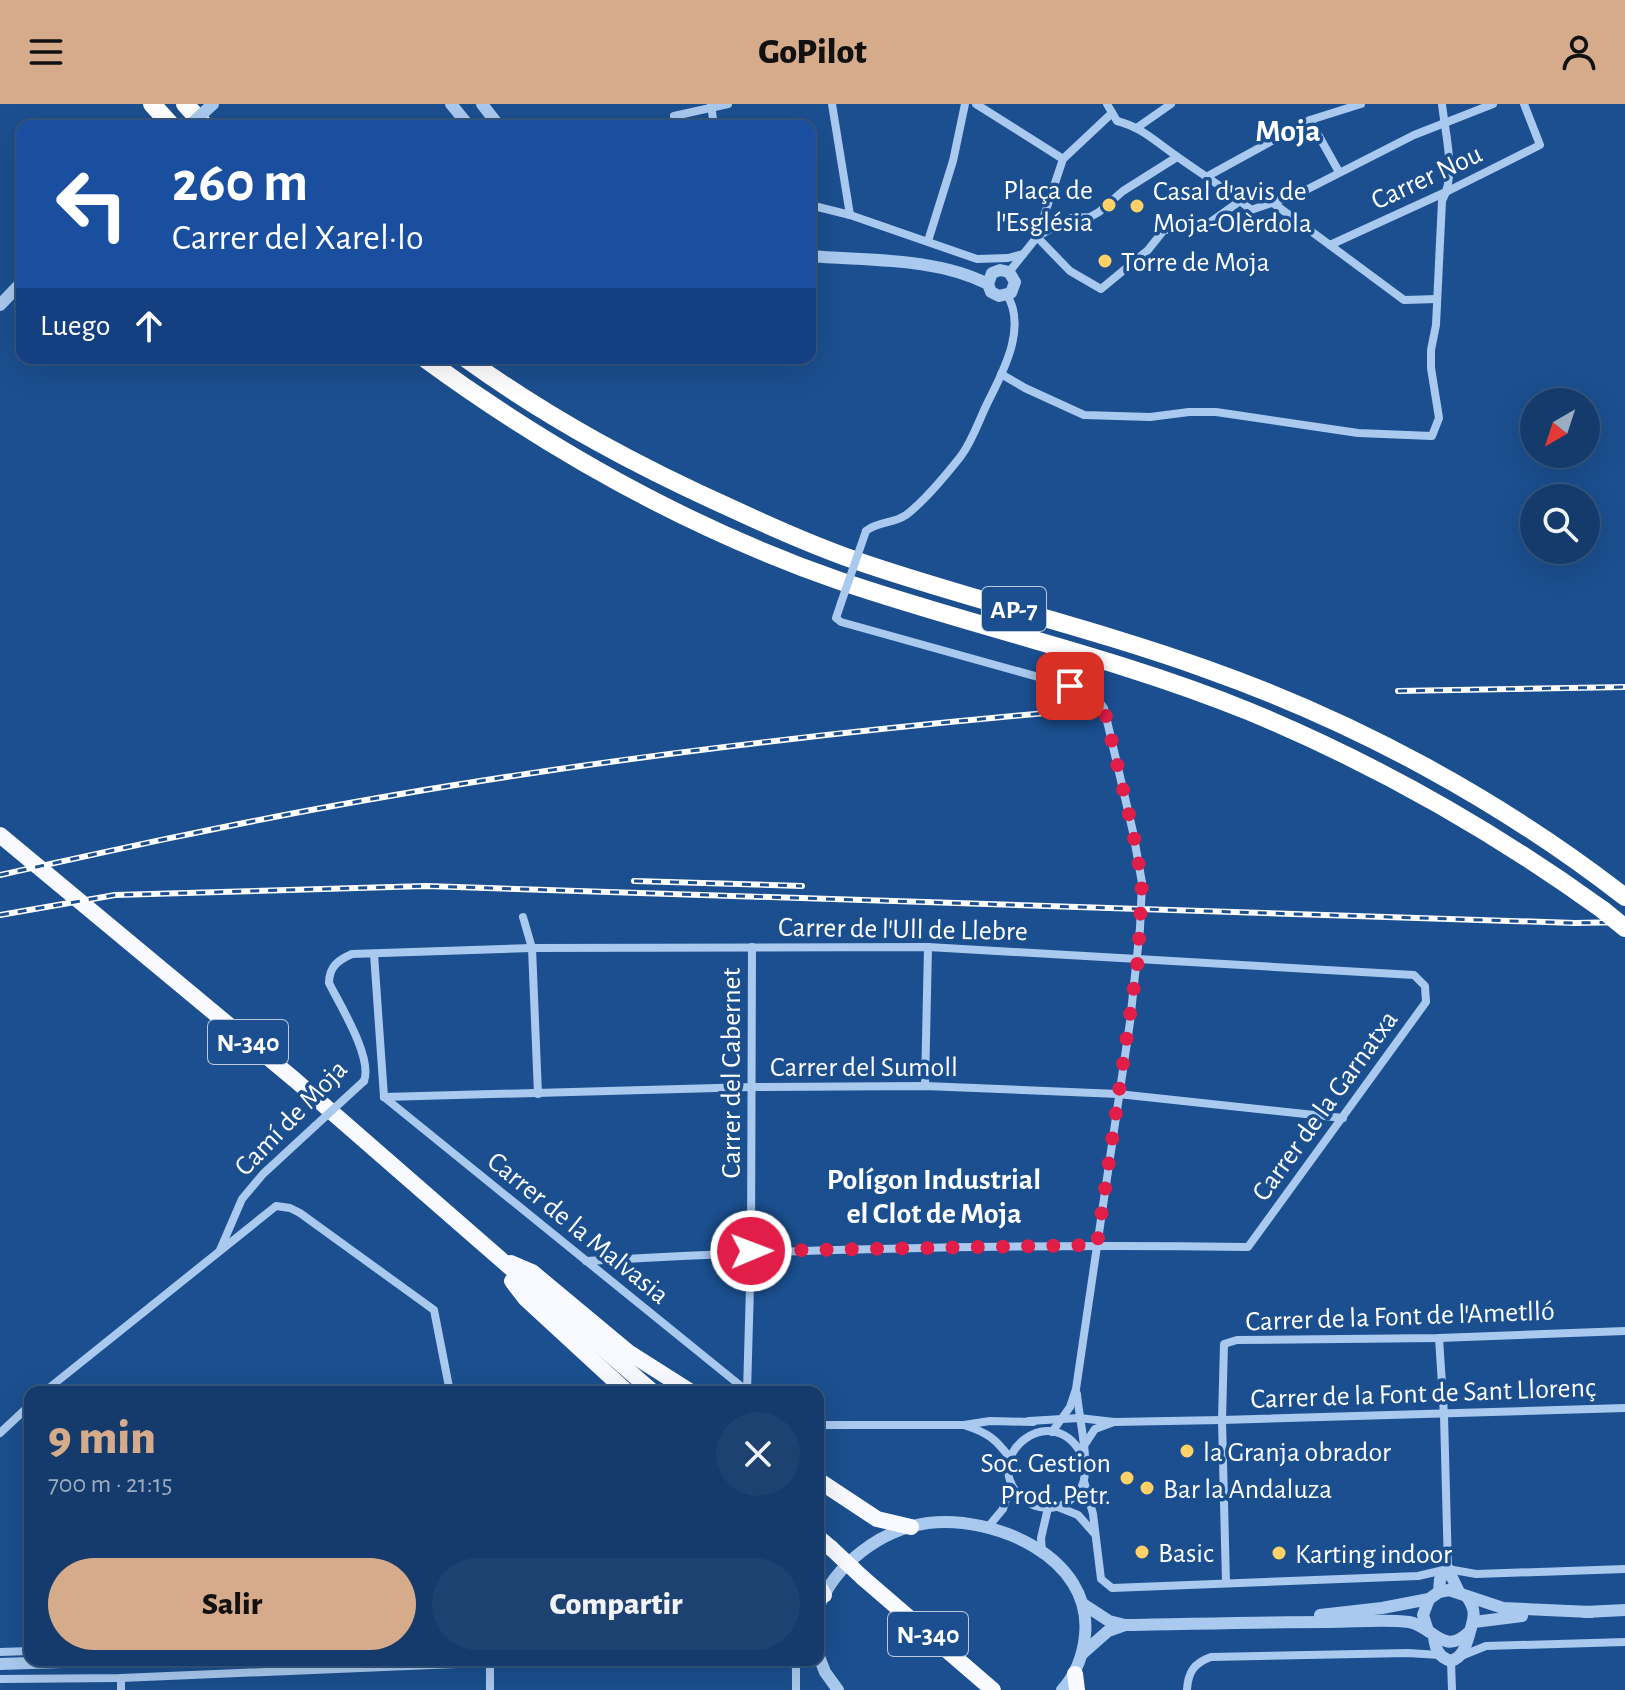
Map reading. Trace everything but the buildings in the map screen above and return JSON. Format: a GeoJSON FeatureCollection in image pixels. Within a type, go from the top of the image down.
{"type":"FeatureCollection","features":[{"type":"Feature","properties":{"kind":"highway"},"geometry":{"type":"LineString","coordinates":[[152,104],[167,120]]}},
{"type":"Feature","properties":{"kind":"highway"},"geometry":{"type":"LineString","coordinates":[[185,104],[200,120]]}},
{"type":"Feature","properties":{"kind":"highway","name":"AP-7"},"geometry":{"type":"LineString","coordinates":[[432,364],[503,414],[601,473],[666,507],[793,563],[878,593],[1184,687],[1321,743],[1401,782],[1478,827],[1625,928]]}},
{"type":"Feature","properties":{"kind":"highway","name":"AP-7"},"geometry":{"type":"LineString","coordinates":[[474,364],[556,419],[653,474],[794,537],[892,572],[1146,648],[1327,718],[1414,761],[1491,805],[1625,895]]}},
{"type":"Feature","properties":{"kind":"highway","name":"N-340"},"geometry":{"type":"LineString","coordinates":[[0,835],[295,1080],[646,1386]]}},
{"type":"Feature","properties":{"kind":"highway"},"geometry":{"type":"LineString","coordinates":[[492,1254],[525,1298],[620,1386]]}},
{"type":"Feature","properties":{"kind":"highway"},"geometry":{"type":"LineString","coordinates":[[492,1254],[532,1272],[628,1352],[682,1386]]}},
{"type":"Feature","properties":{"kind":"highway"},"geometry":{"type":"LineString","coordinates":[[824,1484],[877,1519],[911,1527]]}},
{"type":"Feature","properties":{"kind":"highway","name":"N-340"},"geometry":{"type":"LineString","coordinates":[[824,1542],[993,1690]]}},
{"type":"Feature","properties":{"kind":"street"},"geometry":{"type":"LineString","coordinates":[[196,120],[213,104]]}},
{"type":"Feature","properties":{"kind":"street"},"geometry":{"type":"LineString","coordinates":[[451,104],[464,120]]}},
{"type":"Feature","properties":{"kind":"street"},"geometry":{"type":"LineString","coordinates":[[482,104],[494,120]]}},
{"type":"Feature","properties":{"kind":"street"},"geometry":{"type":"LineString","coordinates":[[674,116],[711,105],[728,104]]}},
{"type":"Feature","properties":{"kind":"street"},"geometry":{"type":"LineString","coordinates":[[832,104],[850,215]]}},
{"type":"Feature","properties":{"kind":"street"},"geometry":{"type":"LineString","coordinates":[[928,241],[953,161],[965,104]]}},
{"type":"Feature","properties":{"kind":"street"},"geometry":{"type":"LineString","coordinates":[[976,104],[1063,159]]}},
{"type":"Feature","properties":{"kind":"street"},"geometry":{"type":"LineString","coordinates":[[1107,104],[1117,121],[1138,127],[1251,210],[1362,163],[1414,135],[1488,105]]}},
{"type":"Feature","properties":{"kind":"street"},"geometry":{"type":"LineString","coordinates":[[1138,127],[1171,104]]}},
{"type":"Feature","properties":{"kind":"street"},"geometry":{"type":"LineString","coordinates":[[1208,176],[1310,120],[1361,104]]}},
{"type":"Feature","properties":{"kind":"street"},"geometry":{"type":"LineString","coordinates":[[1001,374],[1084,415],[1150,417],[1216,412],[1358,433],[1432,436],[1439,418],[1431,368],[1442,201],[1448,191],[1446,123],[1442,104]]}},
{"type":"Feature","properties":{"kind":"street","name":"Carrer Nou"},"geometry":{"type":"LineString","coordinates":[[1330,245],[1540,145],[1524,104]]}},
{"type":"Feature","properties":{"kind":"street"},"geometry":{"type":"LineString","coordinates":[[988,284],[992,273],[1004,271],[1037,237],[1063,159],[1112,113]]}},
{"type":"Feature","properties":{"kind":"street"},"geometry":{"type":"LineString","coordinates":[[1310,120],[1339,172]]}},
{"type":"Feature","properties":{"kind":"street"},"geometry":{"type":"LineString","coordinates":[[1037,237],[1071,218],[1090,217],[1123,191],[1177,157]]}},
{"type":"Feature","properties":{"kind":"street"},"geometry":{"type":"LineString","coordinates":[[1037,237],[1070,271],[1101,289],[1148,250],[1164,230],[1202,228],[1240,201]]}},
{"type":"Feature","properties":{"kind":"street"},"geometry":{"type":"LineString","coordinates":[[1273,203],[1404,300],[1437,299]]}},
{"type":"Feature","properties":{"kind":"street"},"geometry":{"type":"LineString","coordinates":[[816,206],[850,215],[970,257],[989,259],[1023,254]]}},
{"type":"Feature","properties":{"kind":"street"},"geometry":{"type":"LineString","coordinates":[[816,256],[930,266],[961,272],[988,284],[995,295],[1007,295]]}},
{"type":"Feature","properties":{"kind":"street"},"geometry":{"type":"LineString","coordinates":[[989,259],[1014,278],[1014,286],[1007,295]]}},
{"type":"Feature","properties":{"kind":"street"},"geometry":{"type":"LineString","coordinates":[[0,305],[16,288]]}},
{"type":"Feature","properties":{"kind":"street"},"geometry":{"type":"LineString","coordinates":[[1007,295],[1013,305],[1014,322],[1007,363],[960,456],[908,514],[866,531],[836,618],[841,622],[1070,686],[1096,697],[1104,708],[1142,883],[1138,959],[1076,1389],[1084,1481],[1101,1579],[1112,1588],[1418,1576],[1448,1569],[1476,1574],[1625,1569]]}},
{"type":"Feature","properties":{"kind":"street"},"geometry":{"type":"LineString","coordinates":[[523,917],[532,948],[538,1094]]}},
{"type":"Feature","properties":{"kind":"street","name":"Carrer del Cabernet"},"geometry":{"type":"LineString","coordinates":[[747,1386],[753,1087],[752,947]]}},
{"type":"Feature","properties":{"kind":"street"},"geometry":{"type":"LineString","coordinates":[[925,1086],[928,947]]}},
{"type":"Feature","properties":{"kind":"street","name":"Carrer de l'Ull de Llebre"},"geometry":{"type":"LineString","coordinates":[[374,954],[532,948],[928,947],[1414,975],[1425,986]]}},
{"type":"Feature","properties":{"kind":"street","name":"Camí de Moja"},"geometry":{"type":"LineString","coordinates":[[219,1251],[242,1199],[263,1174],[364,1081],[367,1074],[365,1059],[329,983],[329,974],[341,959],[352,954],[374,954]]}},
{"type":"Feature","properties":{"kind":"street"},"geometry":{"type":"LineString","coordinates":[[374,954],[384,1097]]}},
{"type":"Feature","properties":{"kind":"street","name":"Carrer de la Garnatxa"},"geometry":{"type":"LineString","coordinates":[[1097,1245],[1248,1247],[1426,1002],[1425,986]]}},
{"type":"Feature","properties":{"kind":"street","name":"Carrer del Sumoll"},"geometry":{"type":"LineString","coordinates":[[384,1097],[753,1087],[925,1086],[1118,1094],[1343,1118]]}},
{"type":"Feature","properties":{"kind":"street","name":"Carrer de la Malvasia"},"geometry":{"type":"LineString","coordinates":[[384,1097],[740,1386]]}},
{"type":"Feature","properties":{"kind":"street"},"geometry":{"type":"LineString","coordinates":[[51,1386],[276,1206],[300,1213],[434,1310],[449,1386]]}},
{"type":"Feature","properties":{"kind":"street"},"geometry":{"type":"LineString","coordinates":[[586,1261],[751,1251],[1097,1245]]}},
{"type":"Feature","properties":{"kind":"street","name":"Carrer de la Font de l'Ametlló"},"geometry":{"type":"LineString","coordinates":[[1226,1583],[1222,1420],[1224,1344],[1237,1340],[1439,1338],[1625,1331]]}},
{"type":"Feature","properties":{"kind":"street"},"geometry":{"type":"LineString","coordinates":[[1439,1338],[1448,1569],[1462,1594],[1474,1607],[1467,1644],[1450,1657]]}},
{"type":"Feature","properties":{"kind":"street"},"geometry":{"type":"LineString","coordinates":[[988,1527],[1003,1509],[1011,1482],[1010,1458],[1016,1447],[1036,1432],[1051,1431],[1063,1418],[1076,1389]]}},
{"type":"Feature","properties":{"kind":"street","name":"Carrer de la Font de Sant Llorenç"},"geometry":{"type":"LineString","coordinates":[[824,1425],[964,1425],[1063,1418],[1114,1422],[1222,1420],[1625,1408]]}},
{"type":"Feature","properties":{"kind":"street"},"geometry":{"type":"LineString","coordinates":[[0,1433],[24,1411]]}},
{"type":"Feature","properties":{"kind":"street"},"geometry":{"type":"LineString","coordinates":[[1029,1421],[1072,1440],[1084,1459]]}},
{"type":"Feature","properties":{"kind":"street"},"geometry":{"type":"LineString","coordinates":[[1083,1449],[1089,1434],[1114,1422]]}},
{"type":"Feature","properties":{"kind":"street"},"geometry":{"type":"LineString","coordinates":[[964,1425],[986,1432],[1010,1458]]}},
{"type":"Feature","properties":{"kind":"street"},"geometry":{"type":"LineString","coordinates":[[1042,1552],[1041,1538],[1053,1508],[1074,1497],[1084,1481]]}},
{"type":"Feature","properties":{"kind":"street"},"geometry":{"type":"LineString","coordinates":[[1011,1482],[1025,1501],[1078,1515],[1096,1537]]}},
{"type":"Feature","properties":{"kind":"street"},"geometry":{"type":"LineString","coordinates":[[824,1592],[857,1556],[879,1541],[911,1527],[942,1522],[988,1527],[1042,1552],[1068,1575],[1083,1604],[1086,1628],[1076,1682],[1062,1690]]}},
{"type":"Feature","properties":{"kind":"street"},"geometry":{"type":"LineString","coordinates":[[1448,1569],[1423,1615],[1431,1633],[1450,1657],[1452,1690]]}},
{"type":"Feature","properties":{"kind":"street"},"geometry":{"type":"LineString","coordinates":[[1261,1622],[1382,1608],[1449,1590],[1503,1608],[1591,1612]]}},
{"type":"Feature","properties":{"kind":"street"},"geometry":{"type":"LineString","coordinates":[[1083,1604],[1109,1621],[1125,1625],[1411,1622],[1452,1641],[1472,1627],[1508,1617],[1625,1610]]}},
{"type":"Feature","properties":{"kind":"street"},"geometry":{"type":"LineString","coordinates":[[1082,1654],[1108,1631],[1125,1625]]}},
{"type":"Feature","properties":{"kind":"street"},"geometry":{"type":"LineString","coordinates":[[1187,1690],[1189,1674],[1194,1667],[1211,1657],[1408,1653],[1450,1657],[1486,1646],[1625,1642]]}},
{"type":"Feature","properties":{"kind":"street"},"geometry":{"type":"LineString","coordinates":[[0,1652],[24,1651]]}},
{"type":"Feature","properties":{"kind":"street"},"geometry":{"type":"LineString","coordinates":[[0,1664],[24,1663]]}},
{"type":"Feature","properties":{"kind":"street"},"geometry":{"type":"LineString","coordinates":[[0,1679],[121,1678],[398,1666]]}},
{"type":"Feature","properties":{"kind":"street"},"geometry":{"type":"LineString","coordinates":[[490,1666],[490,1690]]}},
{"type":"Feature","properties":{"kind":"street"},"geometry":{"type":"LineString","coordinates":[[795,1666],[796,1690]]}},
{"type":"Feature","properties":{"kind":"street"},"geometry":{"type":"LineString","coordinates":[[823,1666],[838,1690]]}},
{"type":"Feature","properties":{"kind":"street"},"geometry":{"type":"LineString","coordinates":[[121,1678],[121,1690]]}},
{"type":"Feature","properties":{"kind":"railway"},"geometry":{"type":"LineString","coordinates":[[1398,691],[1625,687]]}},
{"type":"Feature","properties":{"kind":"railway"},"geometry":{"type":"LineString","coordinates":[[0,875],[266,819],[536,772],[808,737],[1080,710]]}},
{"type":"Feature","properties":{"kind":"railway"},"geometry":{"type":"LineString","coordinates":[[634,881],[802,886]]}},
{"type":"Feature","properties":{"kind":"railway"},"geometry":{"type":"LineString","coordinates":[[0,915],[115,895],[426,886],[1575,923],[1625,922]]}},
{"type":"Feature","properties":{"kind":"place","name":"Plaça de l'Església"},"geometry":{"type":"Point","coordinates":[1109,205]}},
{"type":"Feature","properties":{"kind":"place","name":"Casal d'avis de Moja-Olèrdola"},"geometry":{"type":"Point","coordinates":[1137,206]}},
{"type":"Feature","properties":{"kind":"place","name":"Torre de Moja"},"geometry":{"type":"Point","coordinates":[1105,261]}},
{"type":"Feature","properties":{"kind":"place","name":"la Granja obrador"},"geometry":{"type":"Point","coordinates":[1187,1451]}},
{"type":"Feature","properties":{"kind":"place","name":"Soc. Gestion Prod. Petr."},"geometry":{"type":"Point","coordinates":[1127,1478]}},
{"type":"Feature","properties":{"kind":"place","name":"Bar la Andaluza"},"geometry":{"type":"Point","coordinates":[1147,1488]}},
{"type":"Feature","properties":{"kind":"place","name":"Basic"},"geometry":{"type":"Point","coordinates":[1142,1552]}},
{"type":"Feature","properties":{"kind":"place","name":"Karting indoor"},"geometry":{"type":"Point","coordinates":[1279,1553]}},
{"type":"Feature","properties":{"kind":"district","name":"Moja"},"geometry":{"type":"Point","coordinates":[1288,130]}},
{"type":"Feature","properties":{"kind":"district","name":"Polígon Industrial el Clot de Moja"},"geometry":{"type":"Point","coordinates":[934,1196]}},
{"type":"Feature","properties":{"kind":"route"},"geometry":{"type":"LineString","coordinates":[[751,1251],[1097,1245],[1138,959],[1142,883],[1104,708],[1101,701],[1090,693],[1070,686]]}}]}
